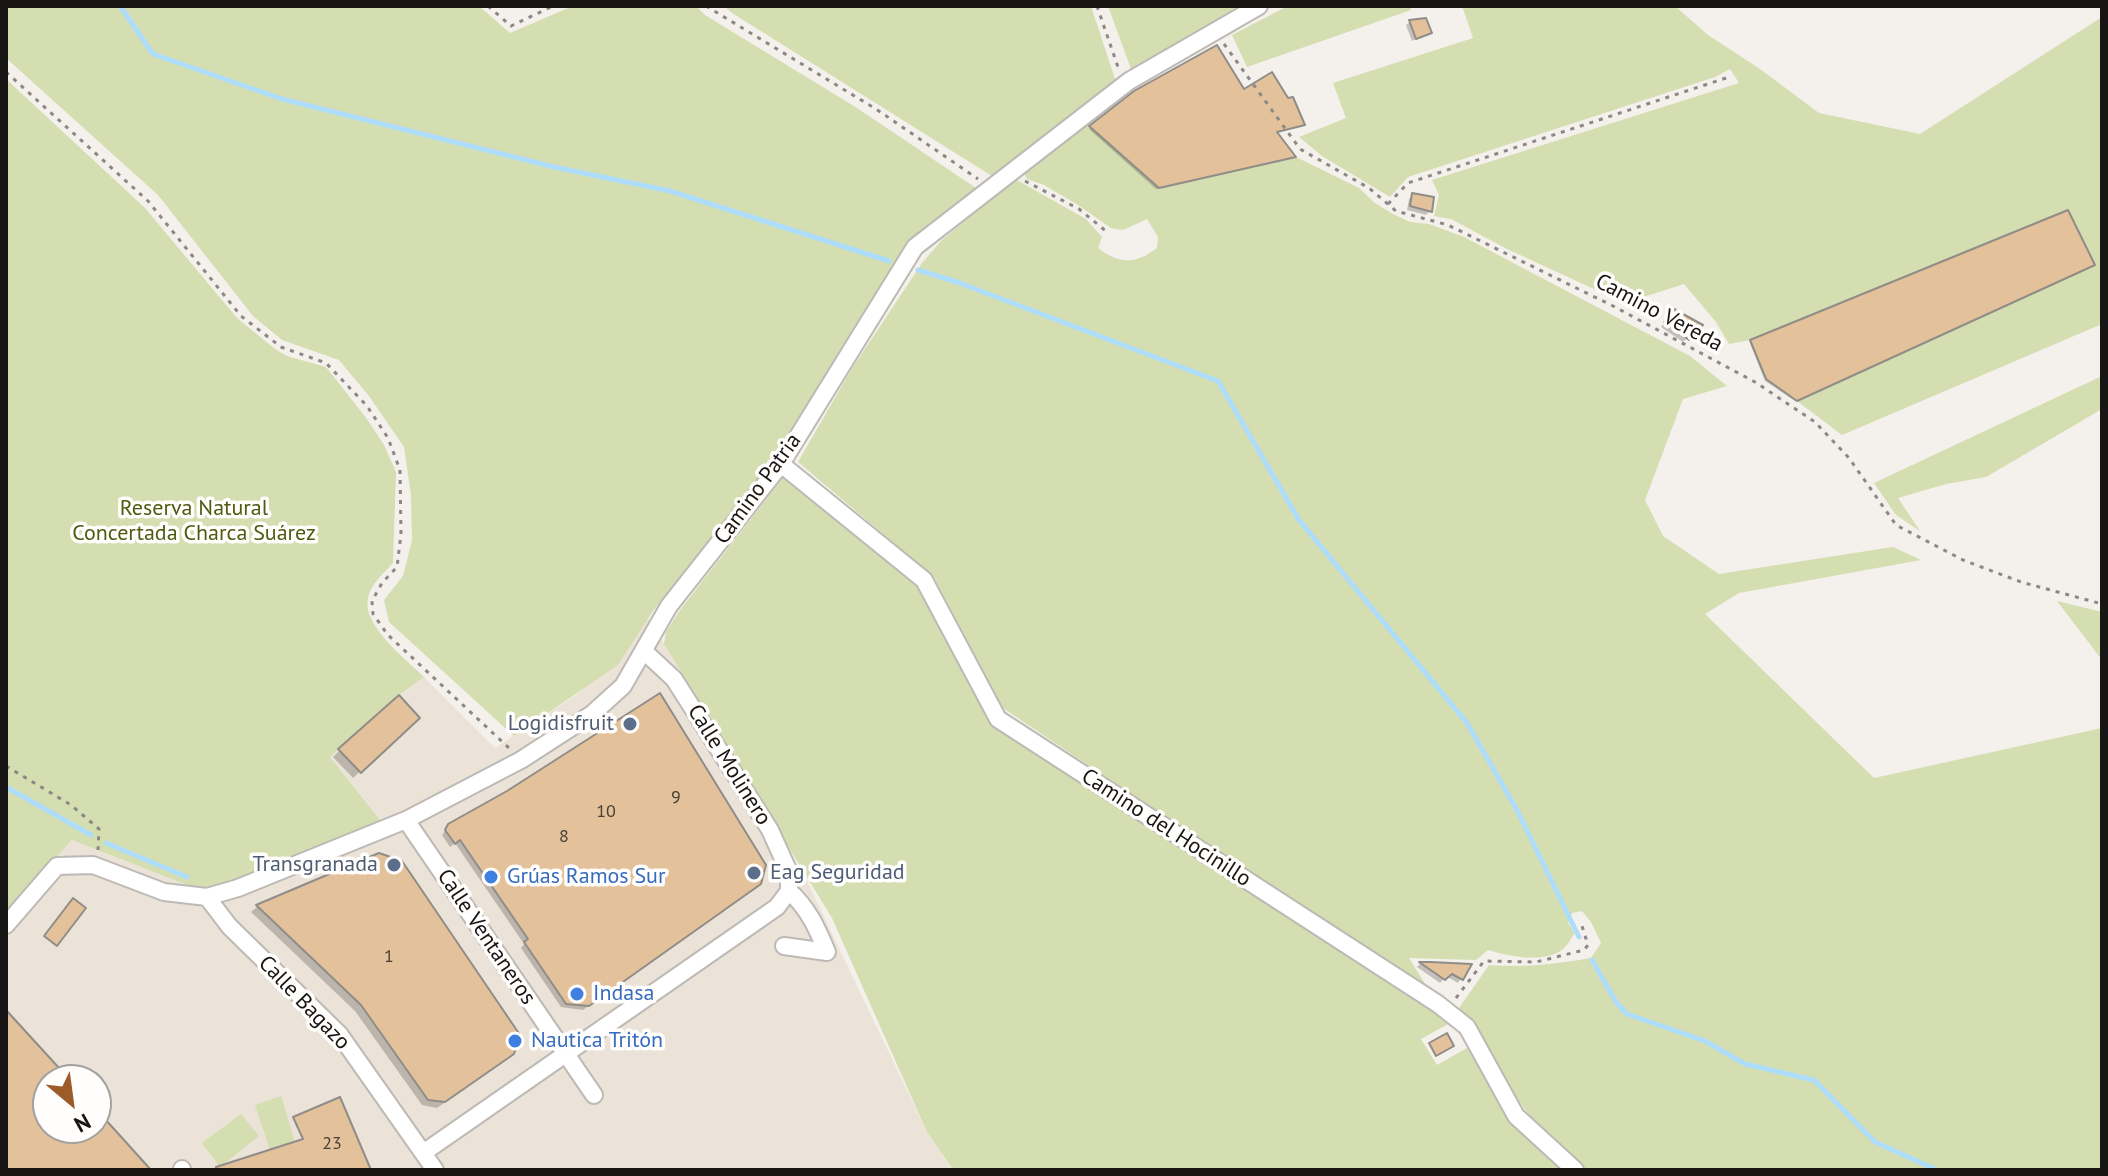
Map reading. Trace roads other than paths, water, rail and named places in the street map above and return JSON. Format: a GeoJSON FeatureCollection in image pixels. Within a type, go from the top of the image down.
{"type":"FeatureCollection","features":[{"type":"Feature","properties":{"kind":"street","name":"Camino Patria"},"geometry":{"type":"LineString","coordinates":[[207,897],[238,888],[406,820],[521,760],[592,714],[623,686],[669,606],[781,464],[915,247],[1124,85],[1259,6]]}},
{"type":"Feature","properties":{"kind":"street","name":"Camino del Hocinillo"},"geometry":{"type":"LineString","coordinates":[[781,464],[924,580],[998,719],[1447,1011],[1467,1027],[1516,1116],[1575,1170]]}},
{"type":"Feature","properties":{"kind":"street","name":"Calle Molinero"},"geometry":{"type":"LineString","coordinates":[[645,652],[674,679],[770,830],[789,872],[789,891]]}},
{"type":"Feature","properties":{"kind":"street","name":"Calle Ventaneros"},"geometry":{"type":"LineString","coordinates":[[406,820],[594,1095]]}},
{"type":"Feature","properties":{"kind":"street"},"geometry":{"type":"LineString","coordinates":[[6,925],[57,866],[93,865],[164,892],[207,897]]}},
{"type":"Feature","properties":{"kind":"street"},"geometry":{"type":"LineString","coordinates":[[423,1153],[777,907],[789,891],[803,904],[817,926],[827,952],[784,946]]}},
{"type":"Feature","properties":{"kind":"street","name":"Calle Bagazo"},"geometry":{"type":"LineString","coordinates":[[207,897],[229,926],[340,1035],[435,1170]]}},
{"type":"Feature","properties":{"kind":"waterway"},"geometry":{"type":"LineString","coordinates":[[120,6],[153,54],[282,99],[554,167],[670,191],[889,261]]}},
{"type":"Feature","properties":{"kind":"waterway"},"geometry":{"type":"LineString","coordinates":[[918,270],[1218,381],[1299,520],[1467,723],[1517,810],[1579,937]]}},
{"type":"Feature","properties":{"kind":"waterway"},"geometry":{"type":"LineString","coordinates":[[6,787],[91,835]]}},
{"type":"Feature","properties":{"kind":"waterway"},"geometry":{"type":"LineString","coordinates":[[106,843],[187,877]]}},
{"type":"Feature","properties":{"kind":"waterway"},"geometry":{"type":"LineString","coordinates":[[1592,960],[1616,1002],[1627,1014],[1705,1041],[1745,1064],[1814,1080],[1875,1142],[1937,1170]]}},
{"type":"Feature","properties":{"kind":"place","name":"Logidisfruit"},"geometry":{"type":"Point","coordinates":[630,724]}},
{"type":"Feature","properties":{"kind":"place","name":"Transgranada"},"geometry":{"type":"Point","coordinates":[394,865]}},
{"type":"Feature","properties":{"kind":"place","name":"Eag Seguridad"},"geometry":{"type":"Point","coordinates":[754,873]}},
{"type":"Feature","properties":{"kind":"place","name":"Grúas Ramos Sur"},"geometry":{"type":"Point","coordinates":[491,877]}},
{"type":"Feature","properties":{"kind":"place","name":"Indasa"},"geometry":{"type":"Point","coordinates":[577,994]}},
{"type":"Feature","properties":{"kind":"place","name":"Nautica Tritón"},"geometry":{"type":"Point","coordinates":[515,1041]}},
{"type":"Feature","properties":{"kind":"park label","name":"Reserva Natural Concertada Charca Suárez"},"geometry":{"type":"Point","coordinates":[194,522]}}]}
